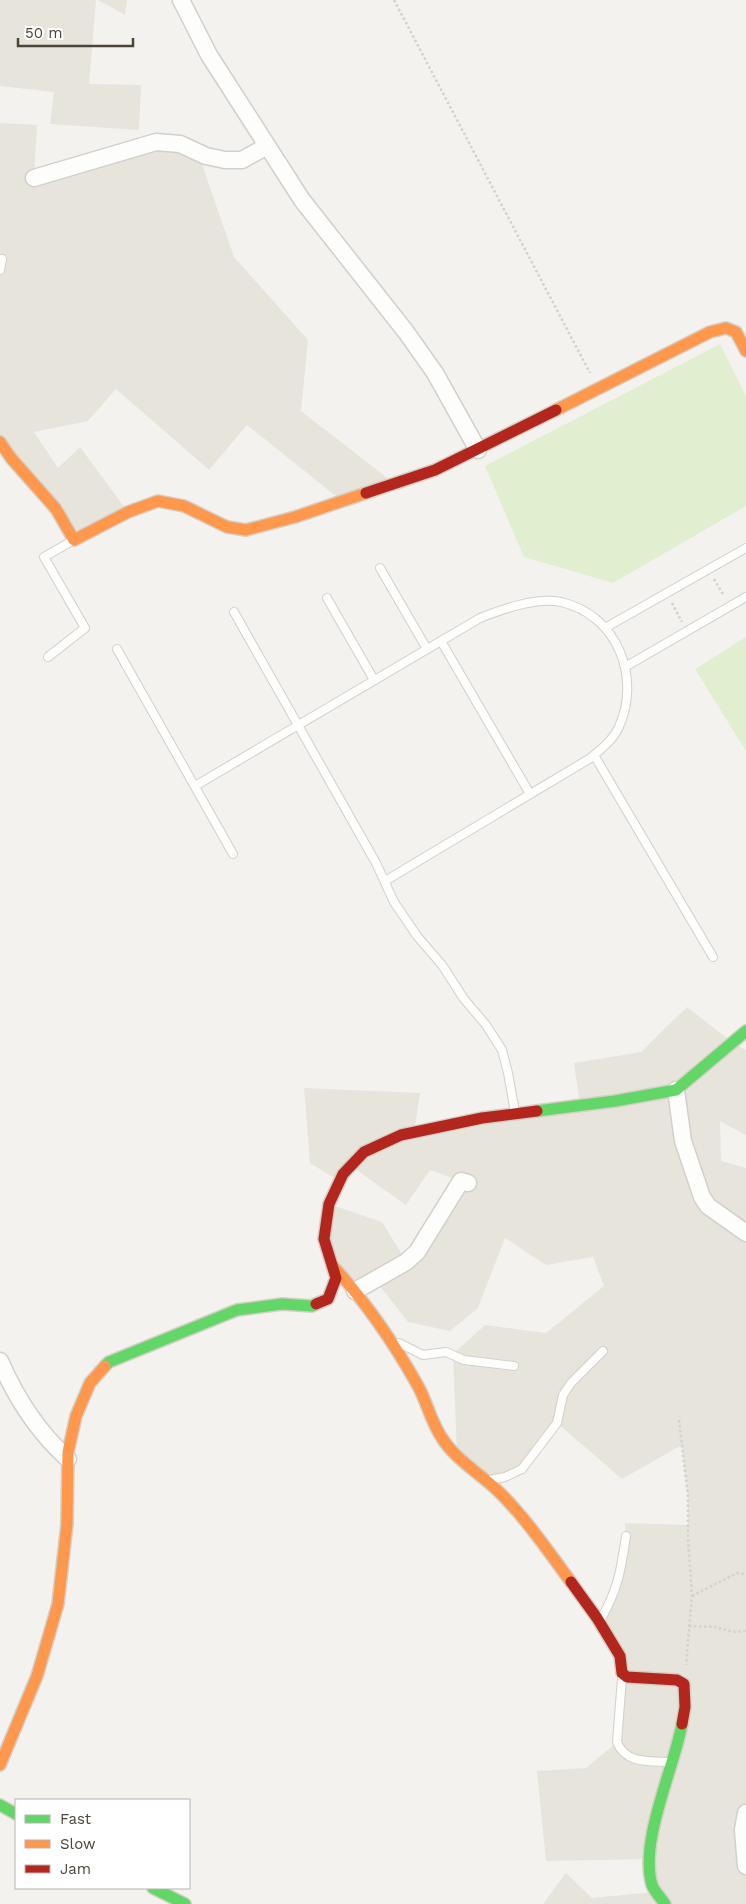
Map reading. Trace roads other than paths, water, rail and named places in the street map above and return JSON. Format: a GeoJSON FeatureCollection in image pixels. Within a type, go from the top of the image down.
{"type":"FeatureCollection","features":[{"type":"Feature","properties":{"kind":"street"},"geometry":{"type":"LineString","coordinates":[[181,0],[209,55],[302,200],[406,332],[435,373],[478,450]]}},
{"type":"Feature","properties":{"kind":"street"},"geometry":{"type":"LineString","coordinates":[[34,178],[156,142],[180,144],[206,156],[226,160],[242,160],[267,146]]}},
{"type":"Feature","properties":{"kind":"street"},"geometry":{"type":"LineString","coordinates":[[0,442],[11,458],[56,509],[74,540],[128,512],[158,501],[184,506],[227,528],[246,530],[294,517],[435,470],[599,390],[710,332],[726,328],[736,332],[746,351]]}},
{"type":"Feature","properties":{"kind":"street"},"geometry":{"type":"LineString","coordinates":[[0,1765],[37,1676],[58,1604],[68,1524],[68,1459],[76,1416],[90,1383],[110,1362],[237,1310],[282,1304],[312,1306],[328,1299],[336,1278],[324,1239],[329,1204],[343,1174],[364,1152],[401,1135],[482,1118],[614,1101],[676,1090],[746,1032]]}},
{"type":"Feature","properties":{"kind":"street"},"geometry":{"type":"LineString","coordinates":[[676,1090],[683,1141],[702,1197],[708,1206],[746,1233]]}},
{"type":"Feature","properties":{"kind":"street"},"geometry":{"type":"LineString","coordinates":[[355,1291],[406,1262],[417,1252],[461,1181],[468,1183]]}},
{"type":"Feature","properties":{"kind":"street"},"geometry":{"type":"LineString","coordinates":[[332,1265],[355,1291],[387,1336],[419,1387],[441,1436],[453,1452],[498,1491],[537,1536],[599,1622],[620,1656],[622,1673],[627,1677],[677,1680],[684,1684],[687,1693],[682,1727],[652,1839],[649,1859],[654,1892],[665,1904]]}},
{"type":"Feature","properties":{"kind":"street"},"geometry":{"type":"LineString","coordinates":[[0,1361],[22,1405],[44,1434],[68,1459]]}},
{"type":"Feature","properties":{"kind":"street"},"geometry":{"type":"LineString","coordinates":[[0,1805],[15,1813]]}},
{"type":"Feature","properties":{"kind":"street"},"geometry":{"type":"LineString","coordinates":[[746,1813],[743,1830],[746,1866]]}},
{"type":"Feature","properties":{"kind":"street"},"geometry":{"type":"LineString","coordinates":[[155,1889],[185,1904]]}},
{"type":"Feature","properties":{"kind":"lane"},"geometry":{"type":"LineString","coordinates":[[0,270],[2,259]]}},
{"type":"Feature","properties":{"kind":"lane"},"geometry":{"type":"LineString","coordinates":[[48,657],[85,628],[44,557],[74,540]]}},
{"type":"Feature","properties":{"kind":"lane"},"geometry":{"type":"LineString","coordinates":[[605,628],[746,548]]}},
{"type":"Feature","properties":{"kind":"lane"},"geometry":{"type":"LineString","coordinates":[[380,568],[427,649]]}},
{"type":"Feature","properties":{"kind":"lane"},"geometry":{"type":"LineString","coordinates":[[625,667],[746,596]]}},
{"type":"Feature","properties":{"kind":"lane"},"geometry":{"type":"LineString","coordinates":[[327,598],[374,680]]}},
{"type":"Feature","properties":{"kind":"lane"},"geometry":{"type":"LineString","coordinates":[[195,786],[440,641],[480,618],[499,610],[531,602],[561,602],[585,611],[601,623],[615,643],[624,661],[628,683],[625,710],[617,730],[606,745],[594,755],[385,881]]}},
{"type":"Feature","properties":{"kind":"lane"},"geometry":{"type":"LineString","coordinates":[[234,612],[385,881],[394,902],[417,936],[442,965],[464,1000],[486,1024],[502,1050],[516,1114]]}},
{"type":"Feature","properties":{"kind":"lane"},"geometry":{"type":"LineString","coordinates":[[440,641],[530,794]]}},
{"type":"Feature","properties":{"kind":"lane"},"geometry":{"type":"LineString","coordinates":[[117,649],[233,854]]}},
{"type":"Feature","properties":{"kind":"lane"},"geometry":{"type":"LineString","coordinates":[[594,755],[713,958]]}},
{"type":"Feature","properties":{"kind":"lane"},"geometry":{"type":"LineString","coordinates":[[387,1336],[423,1355],[446,1352],[464,1360],[514,1366]]}},
{"type":"Feature","properties":{"kind":"lane"},"geometry":{"type":"LineString","coordinates":[[486,1480],[505,1477],[522,1469],[557,1423],[563,1395],[571,1383],[603,1351]]}},
{"type":"Feature","properties":{"kind":"lane"},"geometry":{"type":"LineString","coordinates":[[599,1622],[611,1601],[620,1576],[626,1536]]}},
{"type":"Feature","properties":{"kind":"lane"},"geometry":{"type":"LineString","coordinates":[[622,1673],[617,1742],[620,1752],[642,1760],[672,1762]]}}]}
